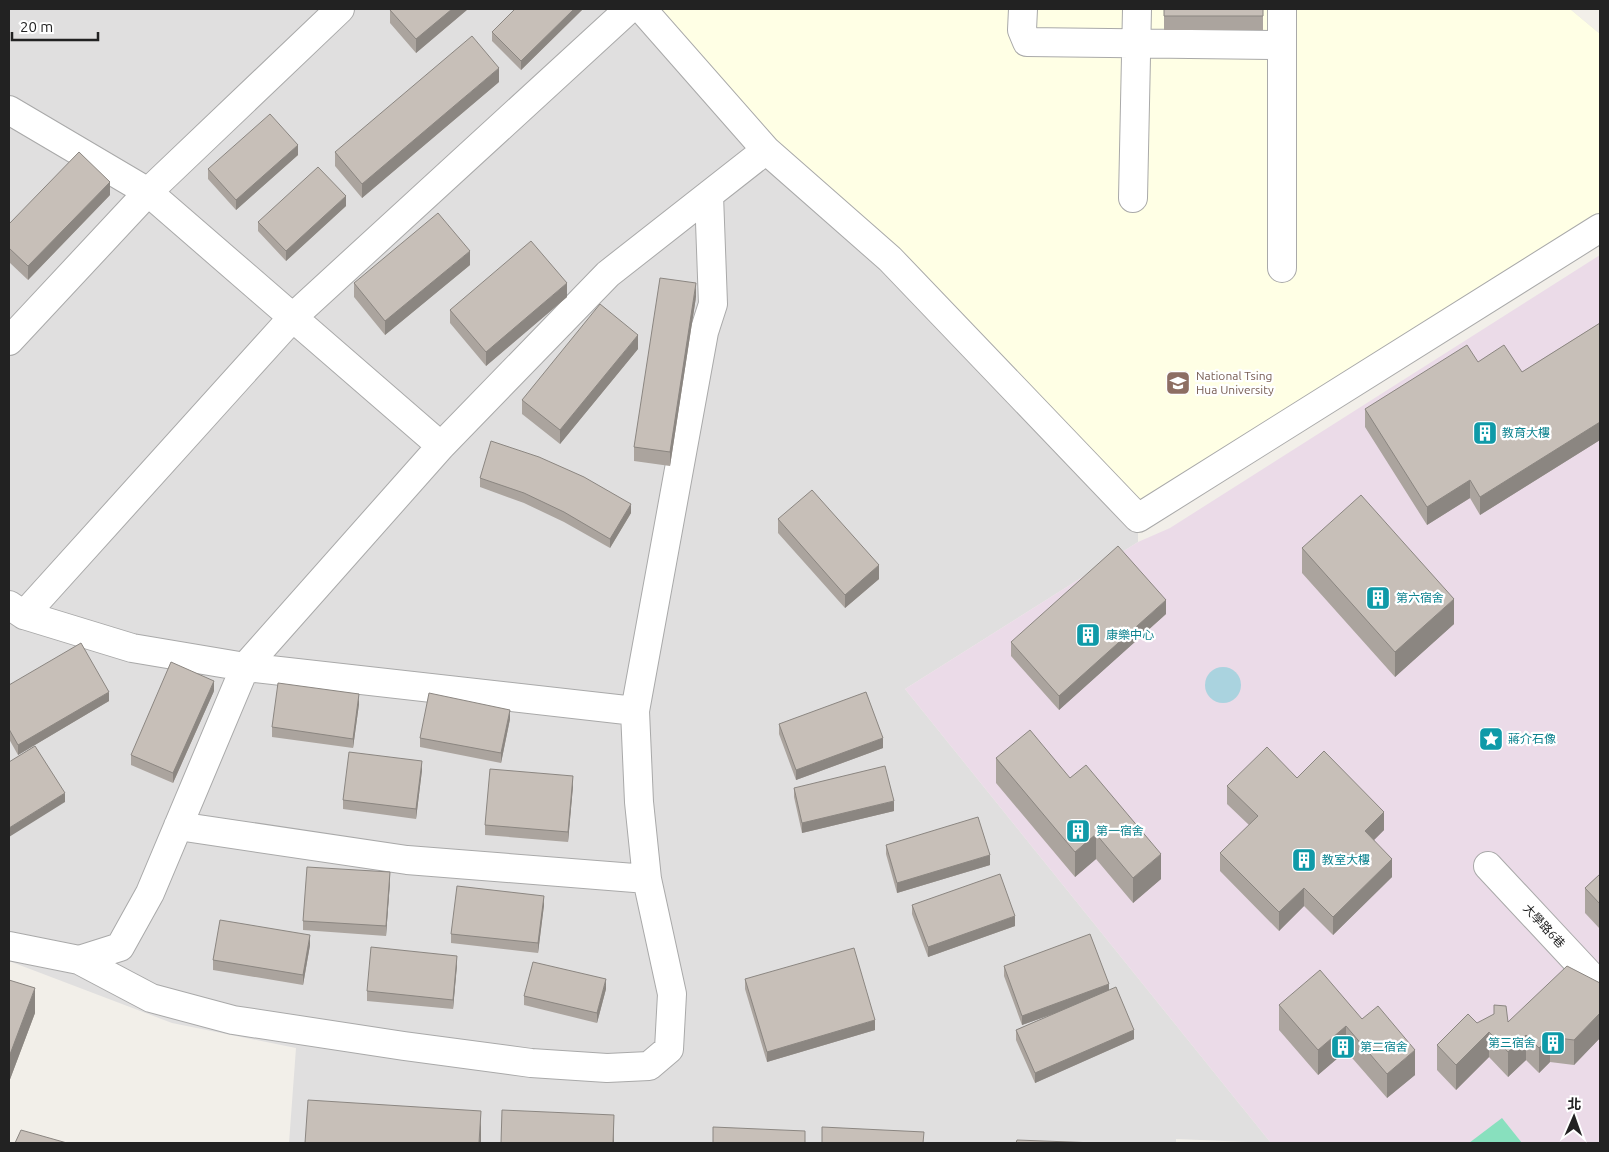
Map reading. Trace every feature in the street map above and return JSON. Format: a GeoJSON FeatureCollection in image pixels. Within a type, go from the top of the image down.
{"type":"FeatureCollection","features":[{"type":"Feature","properties":{"kind":"street"},"geometry":{"type":"LineString","coordinates":[[9,341],[148,192],[340,9]]}},
{"type":"Feature","properties":{"kind":"street"},"geometry":{"type":"LineString","coordinates":[[629,9],[293,317],[16,610],[132,648],[245,666],[635,711]]}},
{"type":"Feature","properties":{"kind":"street"},"geometry":{"type":"LineString","coordinates":[[642,9],[766,150],[890,259],[1138,518],[1600,228]]}},
{"type":"Feature","properties":{"kind":"street"},"geometry":{"type":"LineString","coordinates":[[1023,9],[1022,30],[1027,42],[1282,45]]}},
{"type":"Feature","properties":{"kind":"street"},"geometry":{"type":"LineString","coordinates":[[1133,198],[1136,9]]}},
{"type":"Feature","properties":{"kind":"street"},"geometry":{"type":"LineString","coordinates":[[1282,9],[1282,268]]}},
{"type":"Feature","properties":{"kind":"street"},"geometry":{"type":"LineString","coordinates":[[9,110],[148,192],[441,446]]}},
{"type":"Feature","properties":{"kind":"street"},"geometry":{"type":"LineString","coordinates":[[79,960],[120,947],[150,893],[245,666],[441,446],[608,274],[766,150]]}},
{"type":"Feature","properties":{"kind":"street"},"geometry":{"type":"LineString","coordinates":[[9,946],[79,960],[151,998],[232,1020],[531,1063],[606,1068],[649,1066],[669,1049],[672,994],[647,879],[639,802],[635,711],[704,332],[713,304],[709,194]]}},
{"type":"Feature","properties":{"kind":"street"},"geometry":{"type":"LineString","coordinates":[[178,826],[407,860],[647,879]]}},
{"type":"Feature","properties":{"kind":"street","name":"大學路6巷"},"geometry":{"type":"LineString","coordinates":[[1488,866],[1600,986]]}},
{"type":"Feature","properties":{"kind":"shaded area"},"geometry":{"type":"Polygon","coordinates":[[[9,9],[1570,9],[1600,34],[1138,507],[1138,542],[905,689],[1271,1143],[1176,1139],[1176,1143],[289,1143],[296,1048],[172,1023],[9,961],[9,9]]]}},
{"type":"Feature","properties":{"kind":"shaded area","name":"National Tsing Hua University"},"geometry":{"type":"Polygon","coordinates":[[[657,9],[1570,9],[1600,34],[1600,215],[1138,507],[773,146],[657,9]]]}},
{"type":"Feature","properties":{"kind":"shaded area"},"geometry":{"type":"Polygon","coordinates":[[[1600,255],[1600,1143],[1271,1143],[905,689],[1138,542],[1170,528],[1600,255]]]}},
{"type":"Feature","properties":{"kind":"green space"},"geometry":{"type":"Polygon","coordinates":[[[1502,1118],[1522,1143],[1469,1143],[1502,1118]]]}},
{"type":"Feature","properties":{"kind":"water"},"geometry":{"type":"Polygon","coordinates":[[[1223,667],[1235,673],[1241,685],[1235,697],[1223,703],[1211,697],[1205,685],[1211,673],[1223,667]]]}},
{"type":"Feature","properties":{"kind":"building"},"geometry":{"type":"Polygon","coordinates":[[[391,9],[452,9],[416,39],[391,9]]]}},
{"type":"Feature","properties":{"kind":"building"},"geometry":{"type":"Polygon","coordinates":[[[515,9],[574,9],[521,61],[492,32],[515,9]]]}},
{"type":"Feature","properties":{"kind":"building"},"geometry":{"type":"Polygon","coordinates":[[[1164,9],[1263,9],[1263,16],[1164,16],[1164,9]]]}},
{"type":"Feature","properties":{"kind":"building"},"geometry":{"type":"Polygon","coordinates":[[[472,36],[499,68],[362,184],[335,152],[472,36]]]}},
{"type":"Feature","properties":{"kind":"building"},"geometry":{"type":"Polygon","coordinates":[[[270,114],[298,145],[236,200],[208,169],[270,114]]]}},
{"type":"Feature","properties":{"kind":"building"},"geometry":{"type":"Polygon","coordinates":[[[79,152],[110,182],[28,266],[9,248],[9,224],[79,152]]]}},
{"type":"Feature","properties":{"kind":"building"},"geometry":{"type":"Polygon","coordinates":[[[318,167],[346,196],[286,251],[258,222],[318,167]]]}},
{"type":"Feature","properties":{"kind":"building"},"geometry":{"type":"Polygon","coordinates":[[[438,213],[470,251],[385,321],[354,283],[438,213]]]}},
{"type":"Feature","properties":{"kind":"building"},"geometry":{"type":"Polygon","coordinates":[[[531,241],[567,283],[486,352],[450,310],[531,241]]]}},
{"type":"Feature","properties":{"kind":"building"},"geometry":{"type":"Polygon","coordinates":[[[660,278],[696,283],[670,452],[634,447],[660,278]]]}},
{"type":"Feature","properties":{"kind":"building"},"geometry":{"type":"Polygon","coordinates":[[[600,304],[638,335],[560,430],[522,400],[600,304]]]}},
{"type":"Feature","properties":{"kind":"building","name":"教育大樓"},"geometry":{"type":"Polygon","coordinates":[[[1600,323],[1600,422],[1480,497],[1470,480],[1427,507],[1365,409],[1467,345],[1478,362],[1504,345],[1522,372],[1600,323]]]}},
{"type":"Feature","properties":{"kind":"building"},"geometry":{"type":"Polygon","coordinates":[[[491,441],[539,457],[584,477],[631,504],[610,539],[564,512],[524,493],[480,478],[491,441]]]}},
{"type":"Feature","properties":{"kind":"building"},"geometry":{"type":"Polygon","coordinates":[[[812,490],[879,565],[845,595],[778,519],[812,490]]]}},
{"type":"Feature","properties":{"kind":"building","name":"第六宿舍"},"geometry":{"type":"Polygon","coordinates":[[[1361,495],[1454,599],[1395,652],[1302,548],[1361,495]]]}},
{"type":"Feature","properties":{"kind":"building","name":"康樂中心"},"geometry":{"type":"Polygon","coordinates":[[[1118,546],[1166,600],[1059,696],[1011,642],[1118,546]]]}},
{"type":"Feature","properties":{"kind":"building"},"geometry":{"type":"Polygon","coordinates":[[[81,643],[109,692],[18,745],[9,729],[9,685],[81,643]]]}},
{"type":"Feature","properties":{"kind":"building"},"geometry":{"type":"Polygon","coordinates":[[[171,662],[214,681],[173,773],[131,755],[171,662]]]}},
{"type":"Feature","properties":{"kind":"building"},"geometry":{"type":"Polygon","coordinates":[[[278,683],[359,694],[353,739],[272,727],[278,683]]]}},
{"type":"Feature","properties":{"kind":"building"},"geometry":{"type":"Polygon","coordinates":[[[866,692],[883,738],[796,770],[779,724],[866,692]]]}},
{"type":"Feature","properties":{"kind":"building"},"geometry":{"type":"Polygon","coordinates":[[[429,693],[510,710],[501,753],[420,738],[429,693]]]}},
{"type":"Feature","properties":{"kind":"building"},"geometry":{"type":"Polygon","coordinates":[[[1030,730],[1070,778],[1086,765],[1161,854],[1133,878],[1096,834],[1075,852],[996,758],[1030,730]]]}},
{"type":"Feature","properties":{"kind":"building"},"geometry":{"type":"Polygon","coordinates":[[[35,746],[65,793],[9,828],[9,762],[35,746]]]}},
{"type":"Feature","properties":{"kind":"building","name":"教室大樓"},"geometry":{"type":"Polygon","coordinates":[[[1267,747],[1297,778],[1324,751],[1384,812],[1365,831],[1392,859],[1333,917],[1304,888],[1279,912],[1220,853],[1258,816],[1227,786],[1267,747]]]}},
{"type":"Feature","properties":{"kind":"building"},"geometry":{"type":"Polygon","coordinates":[[[349,752],[422,761],[416,809],[343,800],[349,752]]]}},
{"type":"Feature","properties":{"kind":"building"},"geometry":{"type":"Polygon","coordinates":[[[885,766],[894,801],[802,823],[794,788],[885,766]]]}},
{"type":"Feature","properties":{"kind":"building"},"geometry":{"type":"Polygon","coordinates":[[[490,769],[573,776],[568,832],[485,825],[490,769]]]}},
{"type":"Feature","properties":{"kind":"building"},"geometry":{"type":"Polygon","coordinates":[[[978,817],[990,855],[897,883],[886,845],[978,817]]]}},
{"type":"Feature","properties":{"kind":"building"},"geometry":{"type":"Polygon","coordinates":[[[307,867],[390,872],[386,926],[303,921],[307,867]]]}},
{"type":"Feature","properties":{"kind":"building"},"geometry":{"type":"Polygon","coordinates":[[[1000,874],[1015,916],[928,947],[912,905],[1000,874]]]}},
{"type":"Feature","properties":{"kind":"building"},"geometry":{"type":"Polygon","coordinates":[[[1600,874],[1600,904],[1585,888],[1600,874]]]}},
{"type":"Feature","properties":{"kind":"building"},"geometry":{"type":"Polygon","coordinates":[[[457,886],[544,896],[538,943],[451,934],[457,886]]]}},
{"type":"Feature","properties":{"kind":"building"},"geometry":{"type":"Polygon","coordinates":[[[220,920],[310,935],[303,975],[213,960],[220,920]]]}},
{"type":"Feature","properties":{"kind":"building"},"geometry":{"type":"Polygon","coordinates":[[[1090,934],[1109,984],[1022,1016],[1004,966],[1090,934]]]}},
{"type":"Feature","properties":{"kind":"building"},"geometry":{"type":"Polygon","coordinates":[[[371,947],[457,956],[453,1000],[367,991],[371,947]]]}},
{"type":"Feature","properties":{"kind":"building"},"geometry":{"type":"Polygon","coordinates":[[[854,948],[875,1020],[767,1052],[745,979],[854,948]]]}},
{"type":"Feature","properties":{"kind":"building"},"geometry":{"type":"Polygon","coordinates":[[[533,962],[606,979],[597,1013],[524,996],[533,962]]]}},
{"type":"Feature","properties":{"kind":"building"},"geometry":{"type":"Polygon","coordinates":[[[1567,966],[1600,983],[1600,1013],[1574,1040],[1550,1037],[1539,1048],[1526,1035],[1508,1052],[1489,1032],[1456,1065],[1437,1045],[1468,1014],[1477,1023],[1494,1014],[1494,1005],[1506,1006],[1508,1022],[1567,966]]]}},
{"type":"Feature","properties":{"kind":"building"},"geometry":{"type":"Polygon","coordinates":[[[1320,970],[1362,1019],[1378,1006],[1415,1050],[1387,1074],[1346,1026],[1318,1050],[1279,1005],[1320,970]]]}},
{"type":"Feature","properties":{"kind":"building"},"geometry":{"type":"Polygon","coordinates":[[[9,980],[35,988],[9,1057],[9,980]]]}},
{"type":"Feature","properties":{"kind":"building"},"geometry":{"type":"Polygon","coordinates":[[[1116,987],[1134,1030],[1035,1073],[1016,1030],[1116,987]]]}},
{"type":"Feature","properties":{"kind":"building"},"geometry":{"type":"Polygon","coordinates":[[[308,1100],[481,1111],[479,1143],[305,1143],[308,1100]]]}},
{"type":"Feature","properties":{"kind":"building"},"geometry":{"type":"Polygon","coordinates":[[[502,1110],[614,1115],[613,1143],[501,1143],[502,1110]]]}},
{"type":"Feature","properties":{"kind":"building"},"geometry":{"type":"Polygon","coordinates":[[[713,1127],[805,1131],[805,1143],[713,1143],[713,1127]]]}},
{"type":"Feature","properties":{"kind":"building"},"geometry":{"type":"Polygon","coordinates":[[[822,1127],[924,1132],[923,1143],[822,1143],[822,1127]]]}},
{"type":"Feature","properties":{"kind":"building"},"geometry":{"type":"Polygon","coordinates":[[[21,1130],[67,1143],[15,1143],[21,1130]]]}},
{"type":"Feature","properties":{"kind":"building"},"geometry":{"type":"Polygon","coordinates":[[[1017,1140],[1096,1143],[1016,1143],[1017,1140]]]}},
{"type":"Feature","properties":{"kind":"place","name":"National Tsing Hua University"},"geometry":{"type":"Point","coordinates":[1178,383]}},
{"type":"Feature","properties":{"kind":"place","name":"教育大樓"},"geometry":{"type":"Point","coordinates":[1485,433]}},
{"type":"Feature","properties":{"kind":"place","name":"第六宿舍"},"geometry":{"type":"Point","coordinates":[1378,598]}},
{"type":"Feature","properties":{"kind":"place","name":"康樂中心"},"geometry":{"type":"Point","coordinates":[1088,635]}},
{"type":"Feature","properties":{"kind":"place","name":"蔣介石像"},"geometry":{"type":"Point","coordinates":[1491,739]}},
{"type":"Feature","properties":{"kind":"place","name":"第一宿舍"},"geometry":{"type":"Point","coordinates":[1078,831]}},
{"type":"Feature","properties":{"kind":"place","name":"教室大樓"},"geometry":{"type":"Point","coordinates":[1304,860]}},
{"type":"Feature","properties":{"kind":"place","name":"第三宿舍"},"geometry":{"type":"Point","coordinates":[1553,1043]}},
{"type":"Feature","properties":{"kind":"place","name":"第二宿舍"},"geometry":{"type":"Point","coordinates":[1343,1047]}}]}
